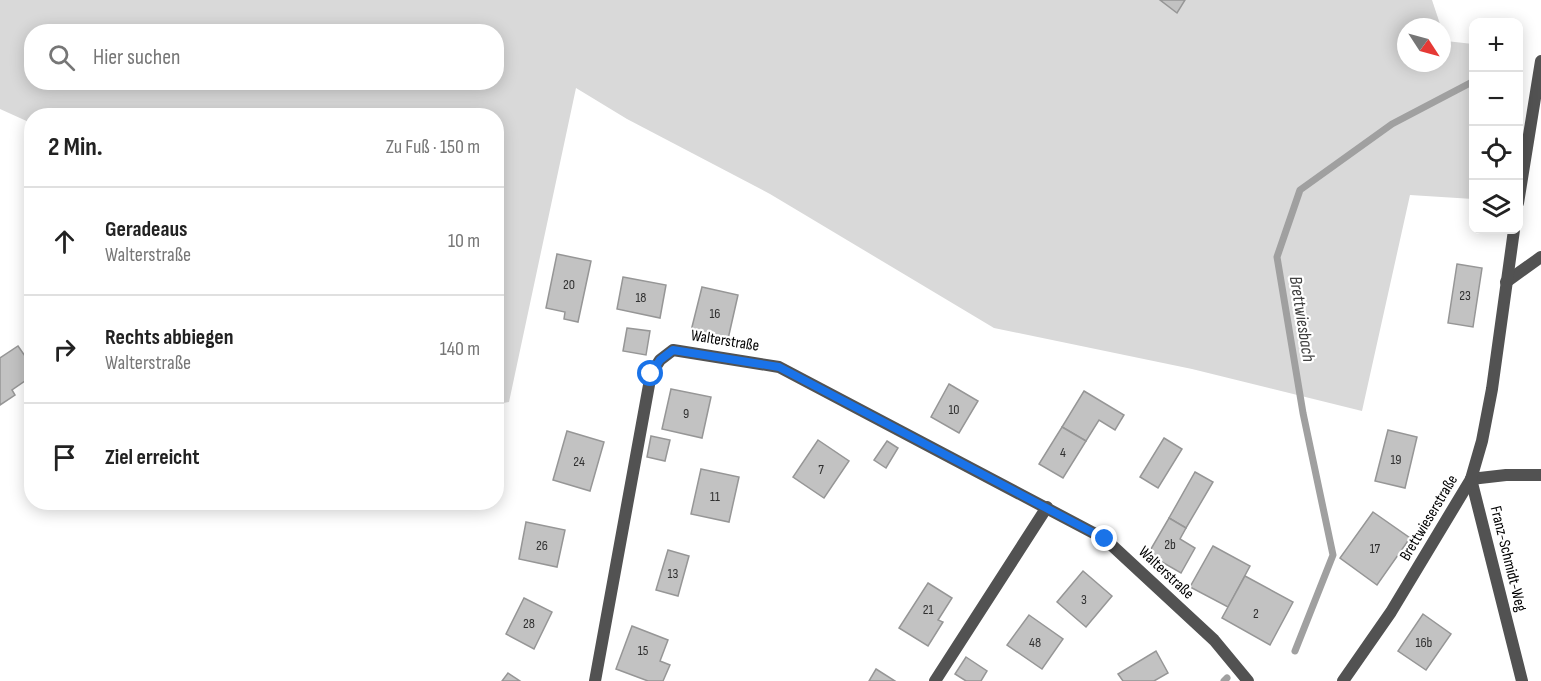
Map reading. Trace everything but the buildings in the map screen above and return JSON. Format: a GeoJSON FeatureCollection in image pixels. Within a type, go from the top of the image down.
{"type":"FeatureCollection","features":[{"type":"Feature","properties":{"kind":"street"},"geometry":{"type":"LineString","coordinates":[[1522,180],[1541,62]]}},
{"type":"Feature","properties":{"kind":"street","name":"Brettwieserstraße"},"geometry":{"type":"LineString","coordinates":[[1344,681],[1391,612],[1471,479],[1482,441],[1492,389],[1513,234]]}},
{"type":"Feature","properties":{"kind":"street"},"geometry":{"type":"LineString","coordinates":[[1506,282],[1541,256]]}},
{"type":"Feature","properties":{"kind":"street","name":"Walterstraße"},"geometry":{"type":"LineString","coordinates":[[595,681],[651,374],[660,360],[673,350],[779,367],[1105,539],[1214,640],[1248,681]]}},
{"type":"Feature","properties":{"kind":"street"},"geometry":{"type":"LineString","coordinates":[[1471,479],[1506,475],[1541,475]]}},
{"type":"Feature","properties":{"kind":"street","name":"Franz-Schmidt-Weg"},"geometry":{"type":"LineString","coordinates":[[1471,479],[1522,681]]}},
{"type":"Feature","properties":{"kind":"street"},"geometry":{"type":"LineString","coordinates":[[935,681],[1047,507]]}},
{"type":"Feature","properties":{"kind":"shaded area"},"geometry":{"type":"Polygon","coordinates":[[[0,0],[1432,0],[1438,18],[1397,18],[1397,72],[1451,72],[1451,42],[1469,44],[1469,199],[1410,195],[1362,411],[1192,369],[994,328],[770,194],[627,119],[576,88],[509,402],[504,403],[504,108],[24,108],[24,120],[0,109],[0,0]]]}},
{"type":"Feature","properties":{"kind":"waterway","name":"Brettwiesbach"},"geometry":{"type":"LineString","coordinates":[[1295,651],[1333,555],[1303,413],[1277,257],[1300,190],[1392,124],[1469,84]]}},
{"type":"Feature","properties":{"kind":"waterway","name":"Brettwiesbach"},"geometry":{"type":"LineString","coordinates":[[1224,681],[1227,678]]}},
{"type":"Feature","properties":{"kind":"route"},"geometry":{"type":"LineString","coordinates":[[651,374],[660,360],[673,350],[779,367],[1105,539]]}}]}
